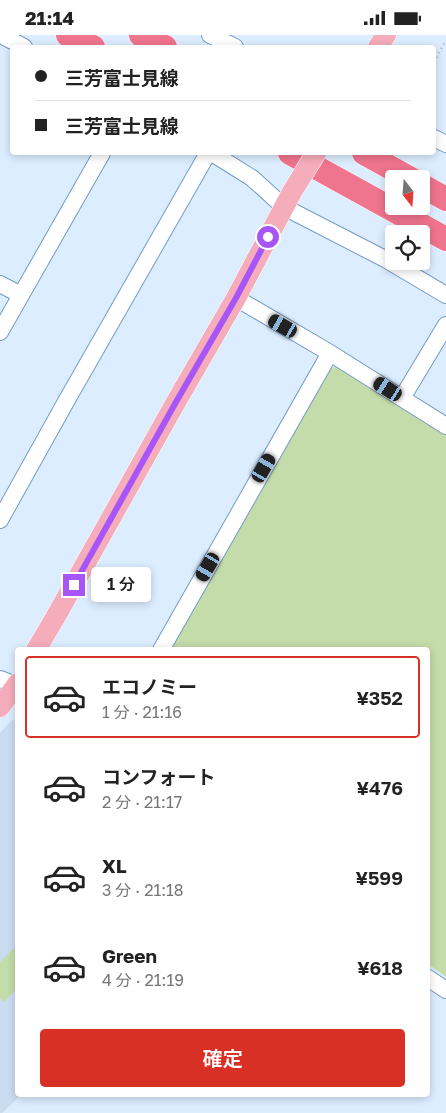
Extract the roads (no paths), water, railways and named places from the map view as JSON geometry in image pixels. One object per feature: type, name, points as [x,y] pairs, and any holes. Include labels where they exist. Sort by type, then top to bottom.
[{"type":"highway","points":[[68,35],[89,45]]},
{"type":"highway","points":[[141,35],[161,45]]},
{"type":"highway","points":[[294,155],[446,239]]},
{"type":"highway","points":[[368,155],[395,170]]},
{"type":"highway","points":[[430,190],[446,199]]},
{"type":"main road","points":[[38,647],[315,155]]},
{"type":"main road","points":[[0,707],[13,683]]},
{"type":"street","points":[[1,35],[20,45]]},
{"type":"street","points":[[210,35],[232,45]]},
{"type":"street","points":[[0,331],[101,155]]},
{"type":"street","points":[[0,520],[207,155]]},
{"type":"street","points":[[215,155],[446,295]]},
{"type":"street","points":[[0,283],[21,295]]},
{"type":"street","points":[[236,298],[330,353],[446,426]]},
{"type":"street","points":[[402,398],[446,325]]},
{"type":"street","points":[[163,647],[330,353]]},
{"type":"street","points":[[430,979],[446,990]]}]
